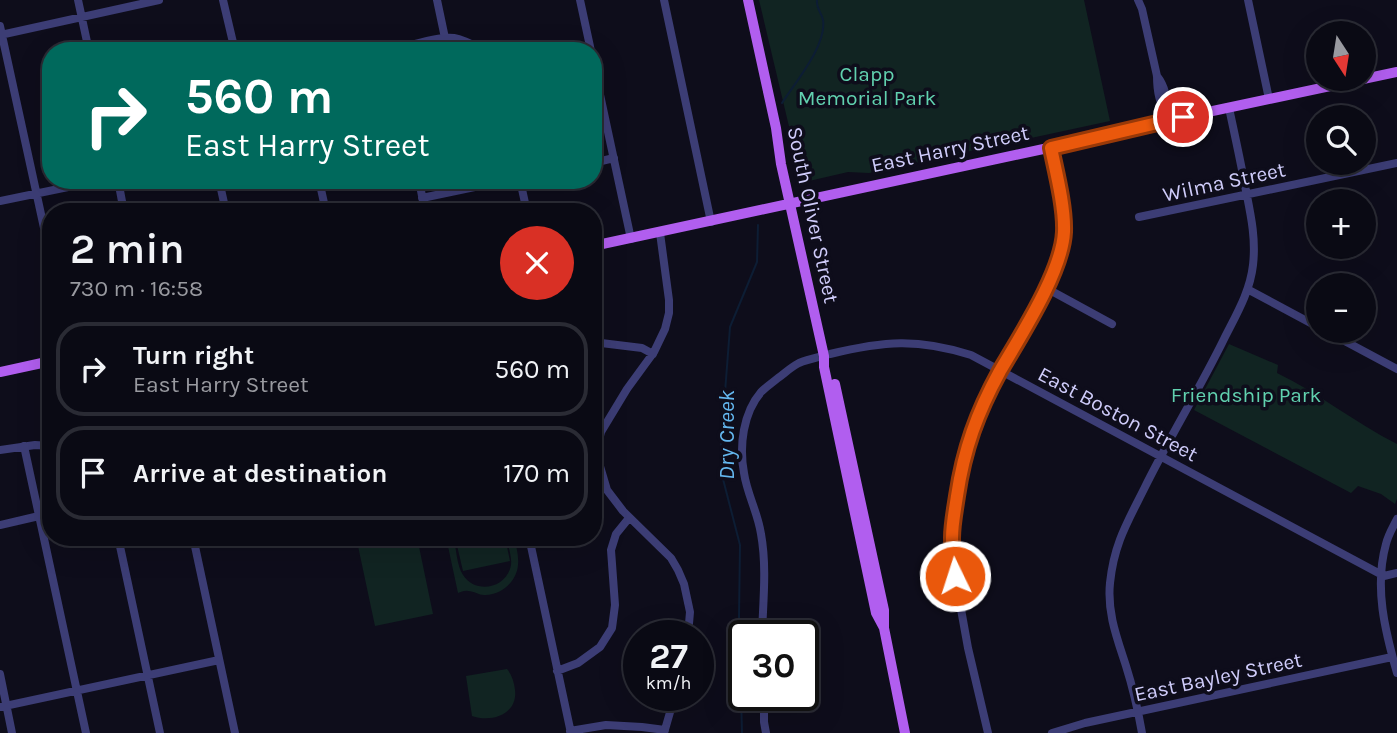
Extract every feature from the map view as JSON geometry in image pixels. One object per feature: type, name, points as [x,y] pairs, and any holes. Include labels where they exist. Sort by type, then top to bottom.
[{"type":"main road","name":"South Oliver Street","points":[[748,0],[776,128],[781,164],[824,356],[831,366],[884,610],[884,628],[905,733]]},
{"type":"main road","name":"East Harry Street","points":[[602,244],[1051,148],[1167,116],[1229,108],[1397,72]]},
{"type":"main road","points":[[0,372],[42,363]]},
{"type":"street","points":[[78,0],[87,42]]},
{"type":"street","points":[[42,220],[1,32],[155,0]]},
{"type":"street","points":[[223,0],[233,42]]},
{"type":"street","points":[[437,0],[445,38]]},
{"type":"street","points":[[580,0],[589,42]]},
{"type":"street","points":[[664,0],[711,222]]},
{"type":"street","points":[[1138,0],[1157,76],[1163,83],[1167,116]]},
{"type":"street","points":[[1248,0],[1269,99]]},
{"type":"street","points":[[428,42],[445,38],[467,42]]},
{"type":"street","points":[[602,103],[631,239]]},
{"type":"street","points":[[1143,733],[1110,610],[1114,555],[1125,524],[1206,376],[1249,290],[1255,240],[1229,108]]},
{"type":"street","points":[[988,733],[967,643],[955,576],[952,537],[961,469],[972,430],[1058,262],[1064,232],[1051,148]]},
{"type":"street","points":[[602,161],[614,158]]},
{"type":"street","name":"Wilma Street","points":[[1139,217],[1397,163]]},
{"type":"street","points":[[0,201],[60,189]]},
{"type":"street","points":[[420,189],[423,203]]},
{"type":"street","points":[[422,198],[465,189]]},
{"type":"street","points":[[602,424],[653,354],[665,330],[669,300],[660,233]]},
{"type":"street","points":[[1046,288],[1112,324]]},
{"type":"street","points":[[1249,290],[1306,321]]},
{"type":"street","points":[[602,343],[642,348],[653,354]]},
{"type":"street","name":"East Boston Street","points":[[762,620],[761,531],[747,487],[742,456],[744,433],[751,409],[766,387],[790,368],[824,356],[881,343],[947,347],[971,355],[1380,573]]},
{"type":"street","points":[[1348,343],[1397,369]]},
{"type":"street","points":[[24,446],[42,530]]},
{"type":"street","points":[[0,450],[42,446]]},
{"type":"street","points":[[602,474],[607,491],[629,518],[671,558],[684,584],[691,612],[690,620]]},
{"type":"street","points":[[0,524],[39,516]]},
{"type":"street","points":[[557,671],[579,663],[600,647],[612,628],[615,605],[611,550],[615,534],[629,518]]},
{"type":"street","points":[[1397,519],[1386,542],[1380,573],[1380,601],[1397,673]]},
{"type":"street","points":[[46,546],[86,733]]},
{"type":"street","points":[[120,546],[160,733]]},
{"type":"street","points":[[195,546],[235,733]]},
{"type":"street","points":[[531,546],[571,732],[606,724],[665,732],[671,711]]},
{"type":"street","points":[[1380,573],[1384,576],[1397,573]]},
{"type":"street","name":"East Bayley Street","points":[[1052,733],[1085,723],[1392,657]]},
{"type":"street","points":[[3,706],[219,660]]},
{"type":"street","points":[[0,674],[3,706],[12,733]]},
{"type":"street","points":[[765,711],[766,733]]},
{"type":"green space","name":"Clapp Memorial Park","points":[[759,0],[1084,0],[1110,121],[869,173],[848,172],[809,181],[801,177]]},
{"type":"green space","name":"Friendship Park","points":[[1229,344],[1278,365],[1277,373],[1397,444],[1395,504],[1381,494],[1358,486],[1351,493],[1194,410]]},
{"type":"green space","points":[[358,546],[419,546],[433,614],[375,626]]},
{"type":"green space","points":[[448,546],[455,546],[463,575],[475,585],[483,587],[497,584],[504,579],[511,565],[508,546],[516,546],[517,571],[507,586],[490,595],[466,591],[458,593]]},
{"type":"green space","points":[[457,546],[507,546],[510,561],[463,571]]},
{"type":"green space","points":[[507,669],[515,687],[515,698],[508,711],[488,718],[472,716],[466,676]]},
{"type":"waterway","name":"Dry Creek","points":[[782,103],[809,63],[820,41],[823,20],[817,0]]},
{"type":"waterway","name":"Dry Creek","points":[[742,733],[740,545],[723,479],[721,445],[730,327],[757,262],[758,225]]},
{"type":"route","points":[[955,576],[952,537],[955,507],[961,469],[972,430],[988,394],[1058,262],[1064,232],[1051,148],[1183,117]]}]
